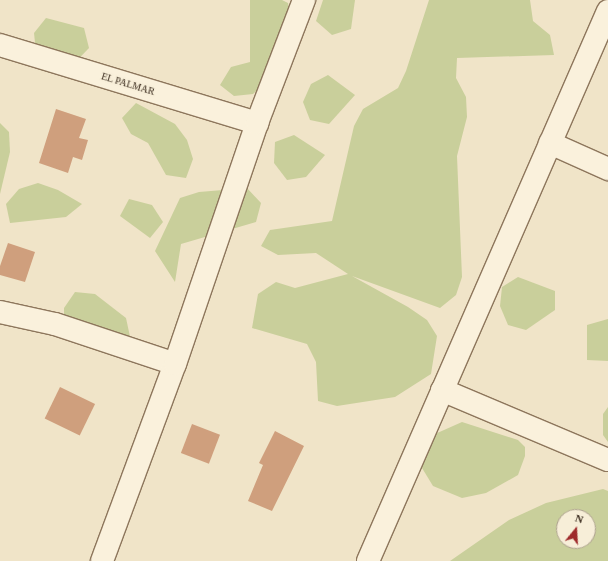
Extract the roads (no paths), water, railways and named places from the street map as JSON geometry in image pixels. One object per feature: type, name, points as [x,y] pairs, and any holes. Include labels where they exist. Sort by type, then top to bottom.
[{"type":"street","points":[[102,561],[176,364],[257,123],[304,0]]},
{"type":"street","points":[[368,561],[608,11]]},
{"type":"street","name":"EL PALMAR","points":[[0,45],[257,123]]},
{"type":"street","points":[[550,143],[608,169]]},
{"type":"street","points":[[0,312],[55,324],[176,364]]},
{"type":"street","points":[[442,390],[608,460]]}]
